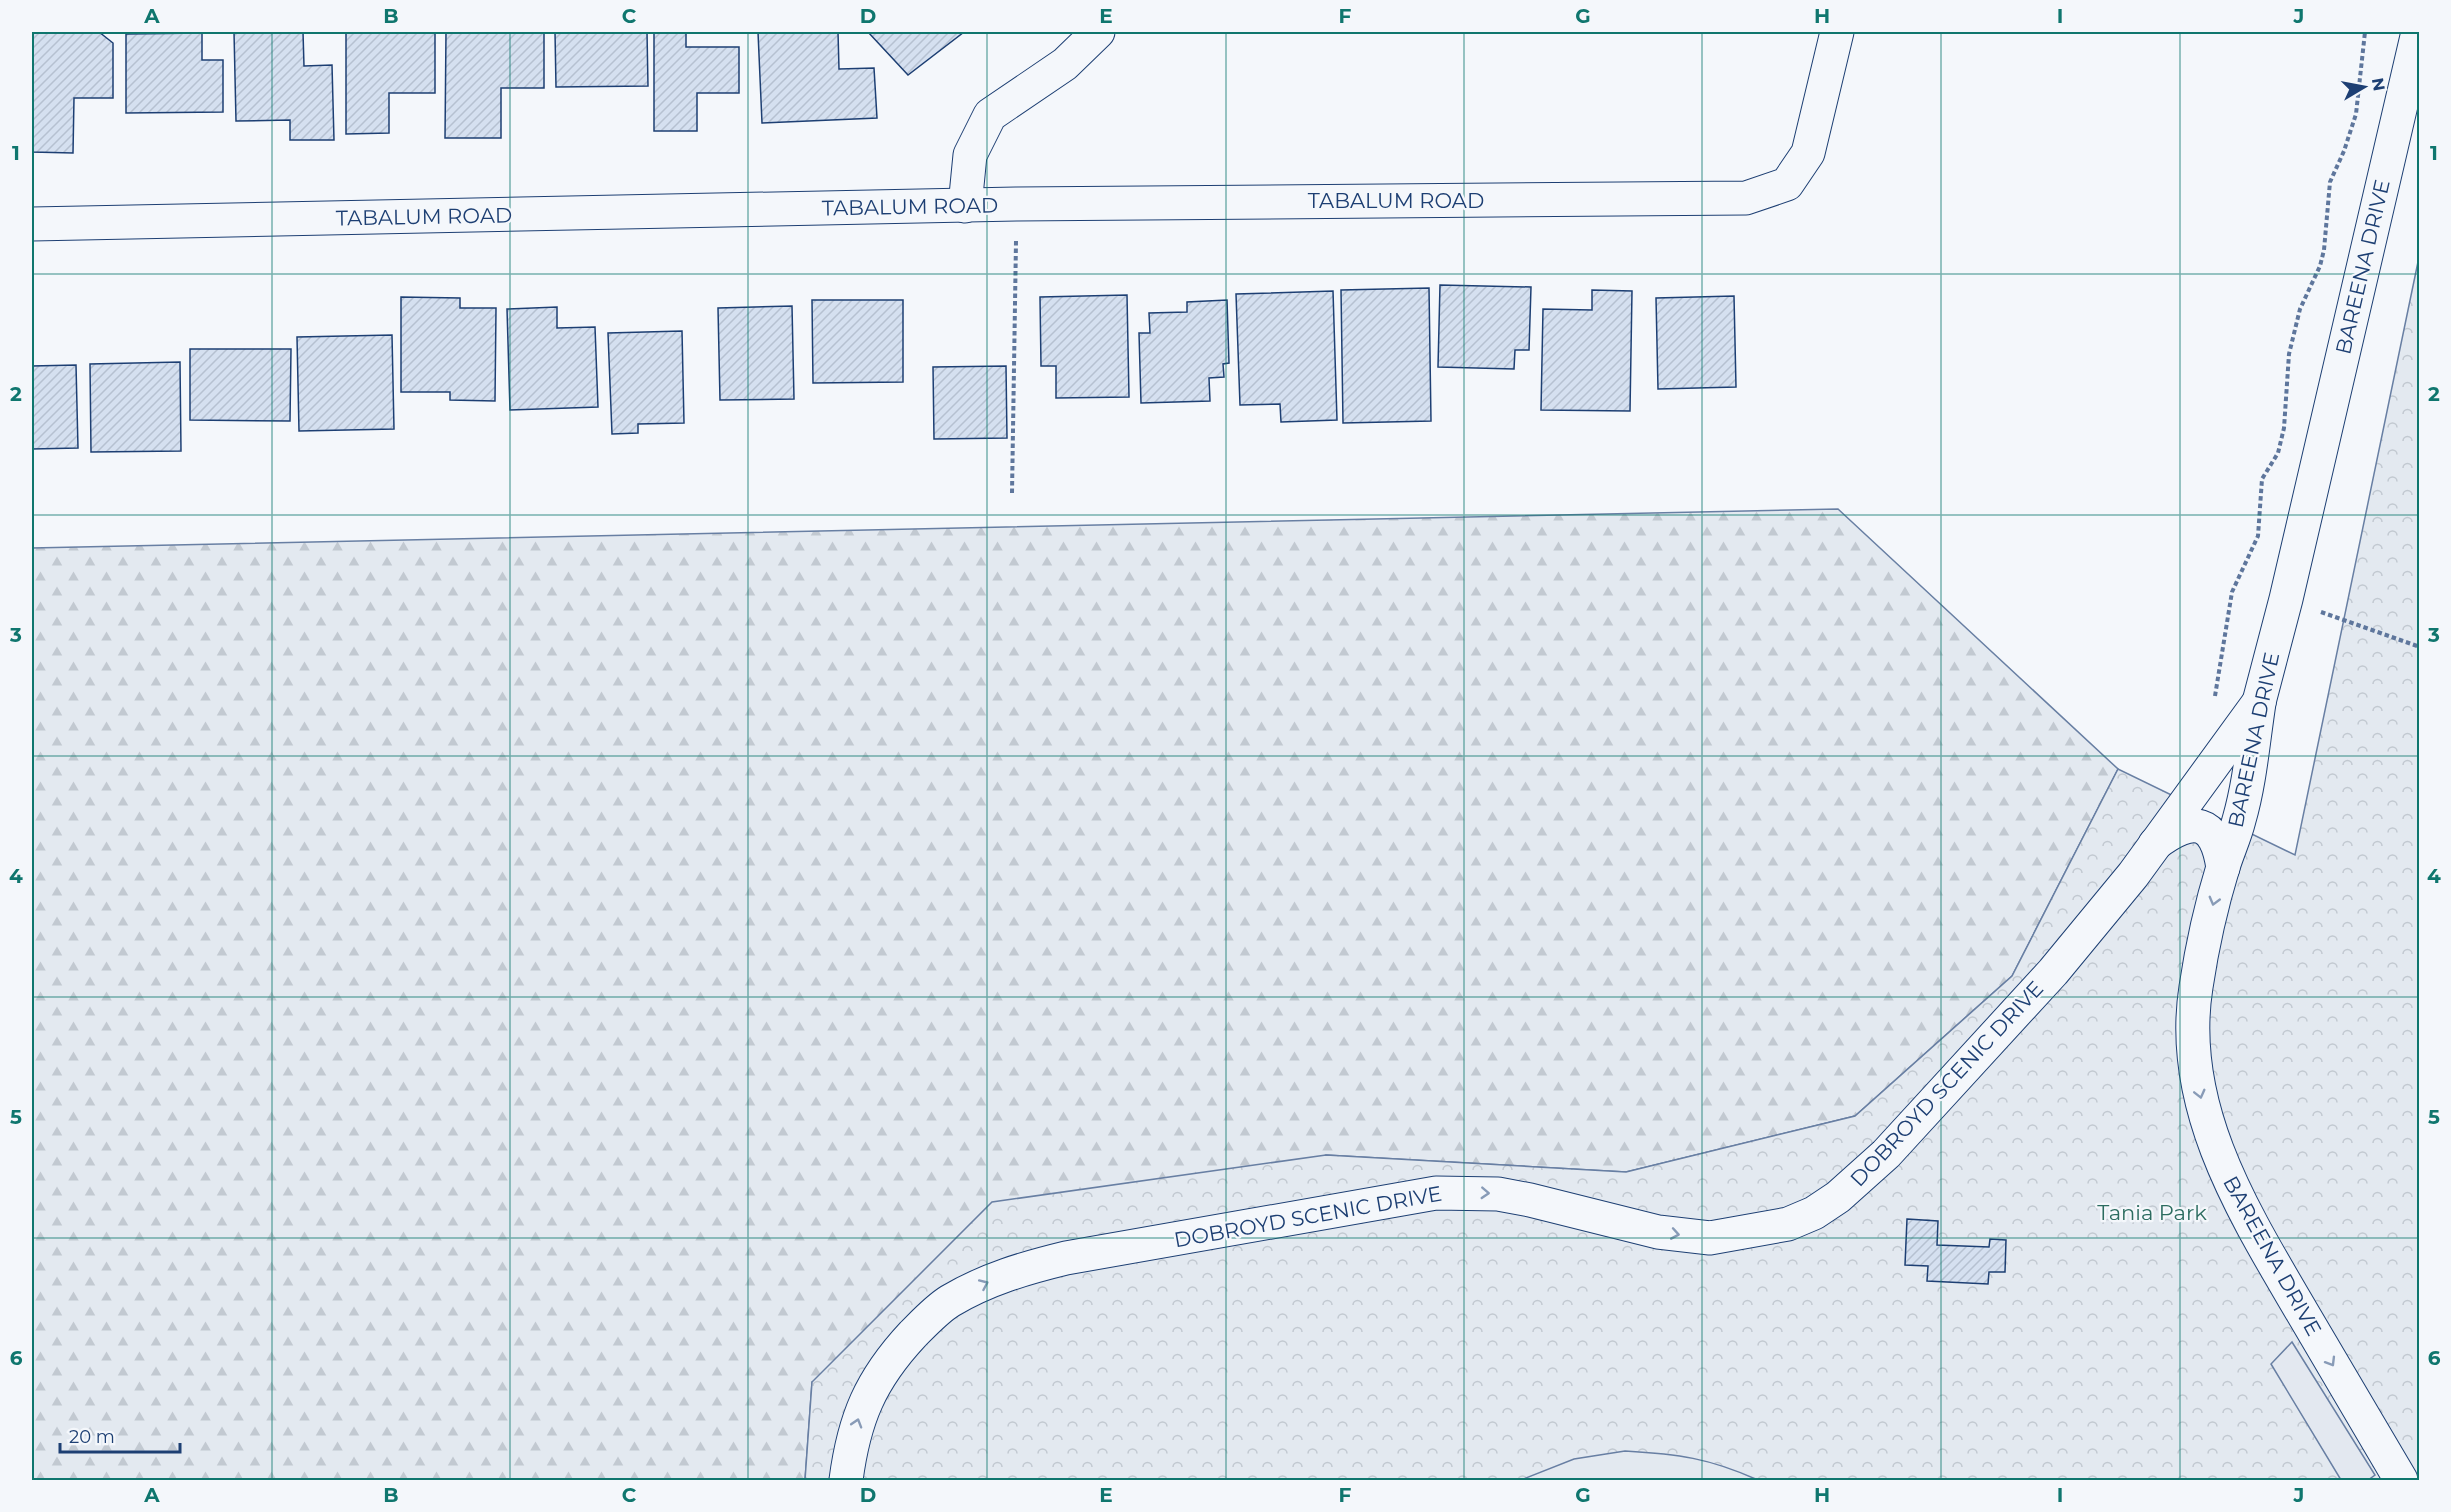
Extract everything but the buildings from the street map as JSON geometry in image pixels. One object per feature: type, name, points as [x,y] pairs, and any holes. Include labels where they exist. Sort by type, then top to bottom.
[{"type":"street","points":[[965,206],[970,155],[990,115],[1065,64],[1098,32]]},
{"type":"street","name":"TABALUM ROAD","points":[[32,224],[1016,204],[1746,198],[1787,184],[1808,153],[1837,32]]},
{"type":"street","name":"BAREENA DRIVE","points":[[2401,1480],[2254,1230],[2230,1183],[2209,1132],[2197,1083],[2193,1023],[2195,988],[2212,908],[2239,821],[2247,786],[2259,702],[2286,599],[2418,32]]},
{"type":"street","name":"DOBROYD SCENIC DRIVE","points":[[846,1480],[850,1448],[862,1408],[880,1372],[899,1349],[948,1302],[983,1284],[1024,1268],[1077,1256],[1436,1193],[1498,1194],[1658,1232],[1710,1238],[1759,1231],[1788,1224],[1814,1213],[1863,1176],[1904,1136],[2053,972],[2133,875],[2259,702]]},
{"type":"street","points":[[2154,845],[2178,829],[2199,827],[2216,837],[2223,868]]},
{"type":"path","points":[[2211,706],[2222,664],[2232,592],[2258,536],[2262,479],[2278,453],[2284,428],[2289,354],[2300,309],[2320,266],[2324,250],[2330,182],[2344,151],[2356,114],[2366,32]]},
{"type":"path","points":[[1012,493],[1016,204]]},
{"type":"path","points":[[2286,599],[2420,647]]},
{"type":"green space","name":"Tania Park","points":[[2419,257],[2419,1480],[805,1480],[812,1382],[992,1202],[1326,1155],[1626,1172],[1855,1116],[2012,976],[2118,769],[2295,855]]},
{"type":"green space","points":[[1838,509],[2118,769],[2012,976],[1855,1116],[1626,1172],[1326,1155],[812,1382],[805,1480],[32,1480],[32,548]]},
{"type":"green space","points":[[1625,1451],[1693,1458],[1758,1480],[1521,1480],[1574,1459]]},
{"type":"shaded area","points":[[2292,1342],[2375,1475],[2368,1480],[2341,1480],[2271,1364]]}]
